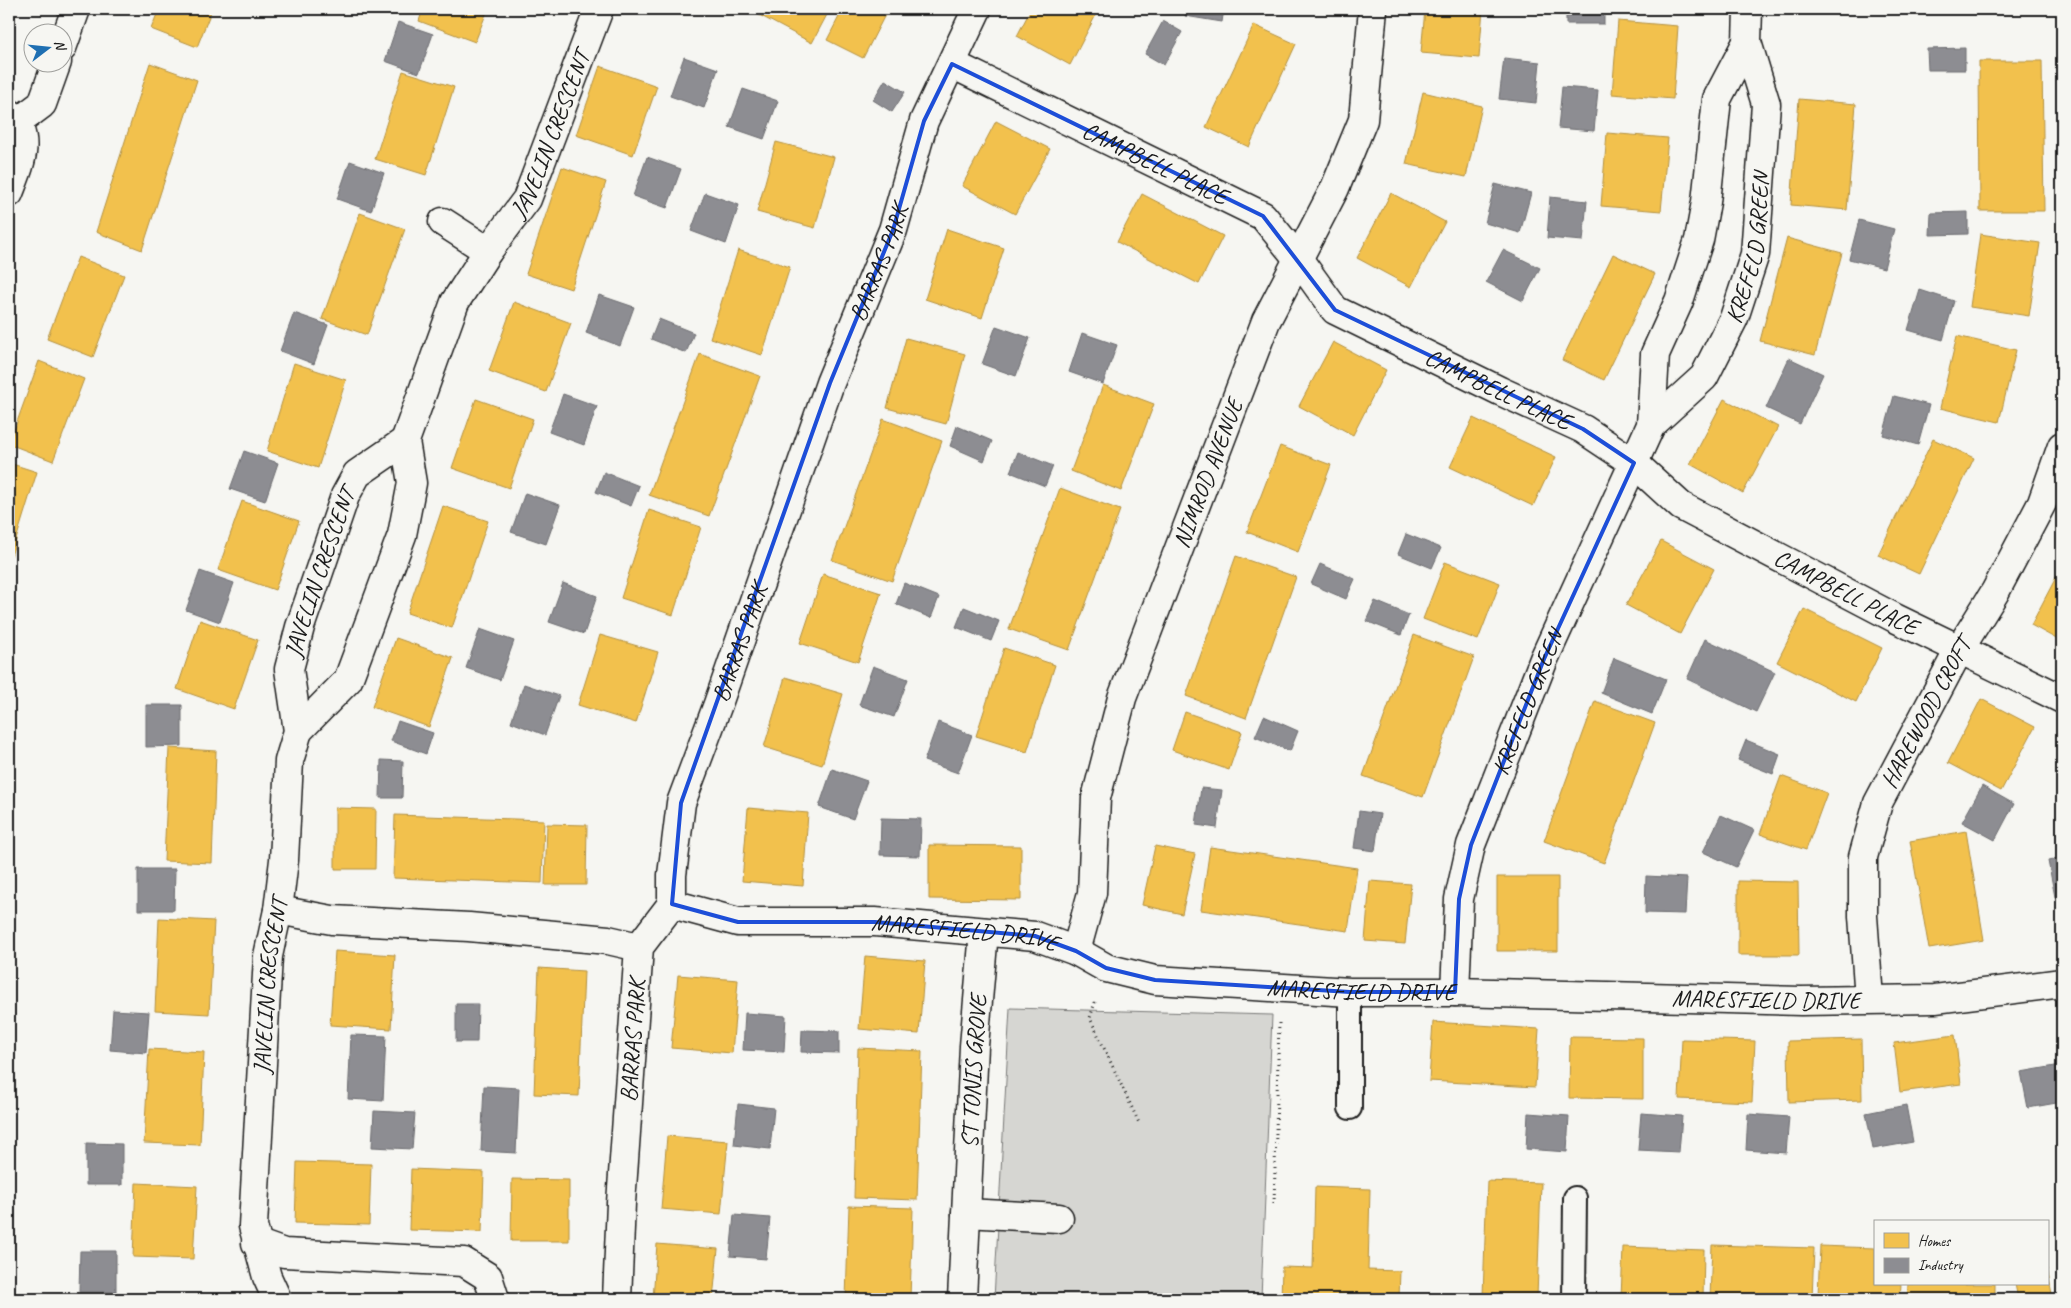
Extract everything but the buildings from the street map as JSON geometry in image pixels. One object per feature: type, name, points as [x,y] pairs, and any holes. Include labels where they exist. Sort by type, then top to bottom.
[{"type":"street","points":[[71,22],[76,9]]},
{"type":"street","name":"JAVELIN CRESCENT","points":[[298,732],[348,680],[402,535],[412,483],[405,441],[455,302],[488,251],[527,198],[599,9]]},
{"type":"street","name":"BARRAS PARK","points":[[616,1299],[639,948],[672,904],[672,875],[682,803],[830,383],[893,230],[924,121],[977,9]]},
{"type":"street","name":"NIMROD AVENUE","points":[[1076,950],[1092,893],[1096,798],[1122,698],[1266,321],[1335,188],[1363,120],[1373,9]]},
{"type":"street","name":"KREFELD GREEN","points":[[1651,425],[1704,377],[1734,318],[1755,254],[1766,104],[1747,42],[1748,9]]},
{"type":"street","name":"KREFELD GREEN","points":[[1455,992],[1459,899],[1471,845],[1544,660],[1651,425],[1655,354],[1679,301],[1699,240],[1706,202],[1717,99],[1747,42]]},
{"type":"street","name":"CAMPBELL PLACE","points":[[952,64],[1263,216],[1299,260],[1335,310],[1500,391],[1583,429],[1634,463],[1682,506],[1960,650],[2062,699]]},
{"type":"street","points":[[9,192],[22,158],[22,138],[13,118],[42,104],[53,72]]},
{"type":"street","points":[[443,222],[488,251]]},
{"type":"street","name":"JAVELIN CRESCENT","points":[[277,1299],[266,1277],[253,1226],[268,956],[278,910],[284,860],[290,761],[298,732],[289,669],[300,627],[345,496],[357,474],[405,441]]},
{"type":"street","name":"HAREWOOD CROFT","points":[[1869,999],[1863,916],[1863,857],[1878,803],[2042,503],[2062,446]]},
{"type":"street","name":"MARESFIELD DRIVE","points":[[672,904],[738,922],[875,922],[1035,936],[1076,950],[1106,968],[1155,980],[1350,992],[1455,992],[1801,1001],[1935,999],[2062,983]]},
{"type":"street","points":[[278,910],[332,920],[479,928],[608,940],[639,948]]},
{"type":"street","name":"ST TONIS GROVE","points":[[962,1299],[974,1046],[984,932]]},
{"type":"street","points":[[966,1213],[1058,1218]]},
{"type":"street","points":[[256,1243],[284,1253],[464,1262],[488,1277],[495,1299]]},
{"type":"lane","points":[[1350,992],[1350,1108]]},
{"type":"lane","points":[[1574,1299],[1575,1198]]},
{"type":"path","points":[[1106,968],[1090,1018],[1140,1125]]},
{"type":"path","points":[[1274,1204],[1276,1057],[1280,988]]},
{"type":"highlighted area","points":[[952,64],[1263,216],[1335,310],[1583,429],[1634,463],[1544,659],[1471,845],[1459,899],[1455,992],[1350,992],[1155,980],[1106,968],[1076,951],[1035,936],[875,922],[738,922],[672,904],[681,803],[830,383],[893,230],[924,121]]},
{"type":"shaded area","points":[[1010,1008],[1272,1015],[1261,1299],[994,1299]]}]
